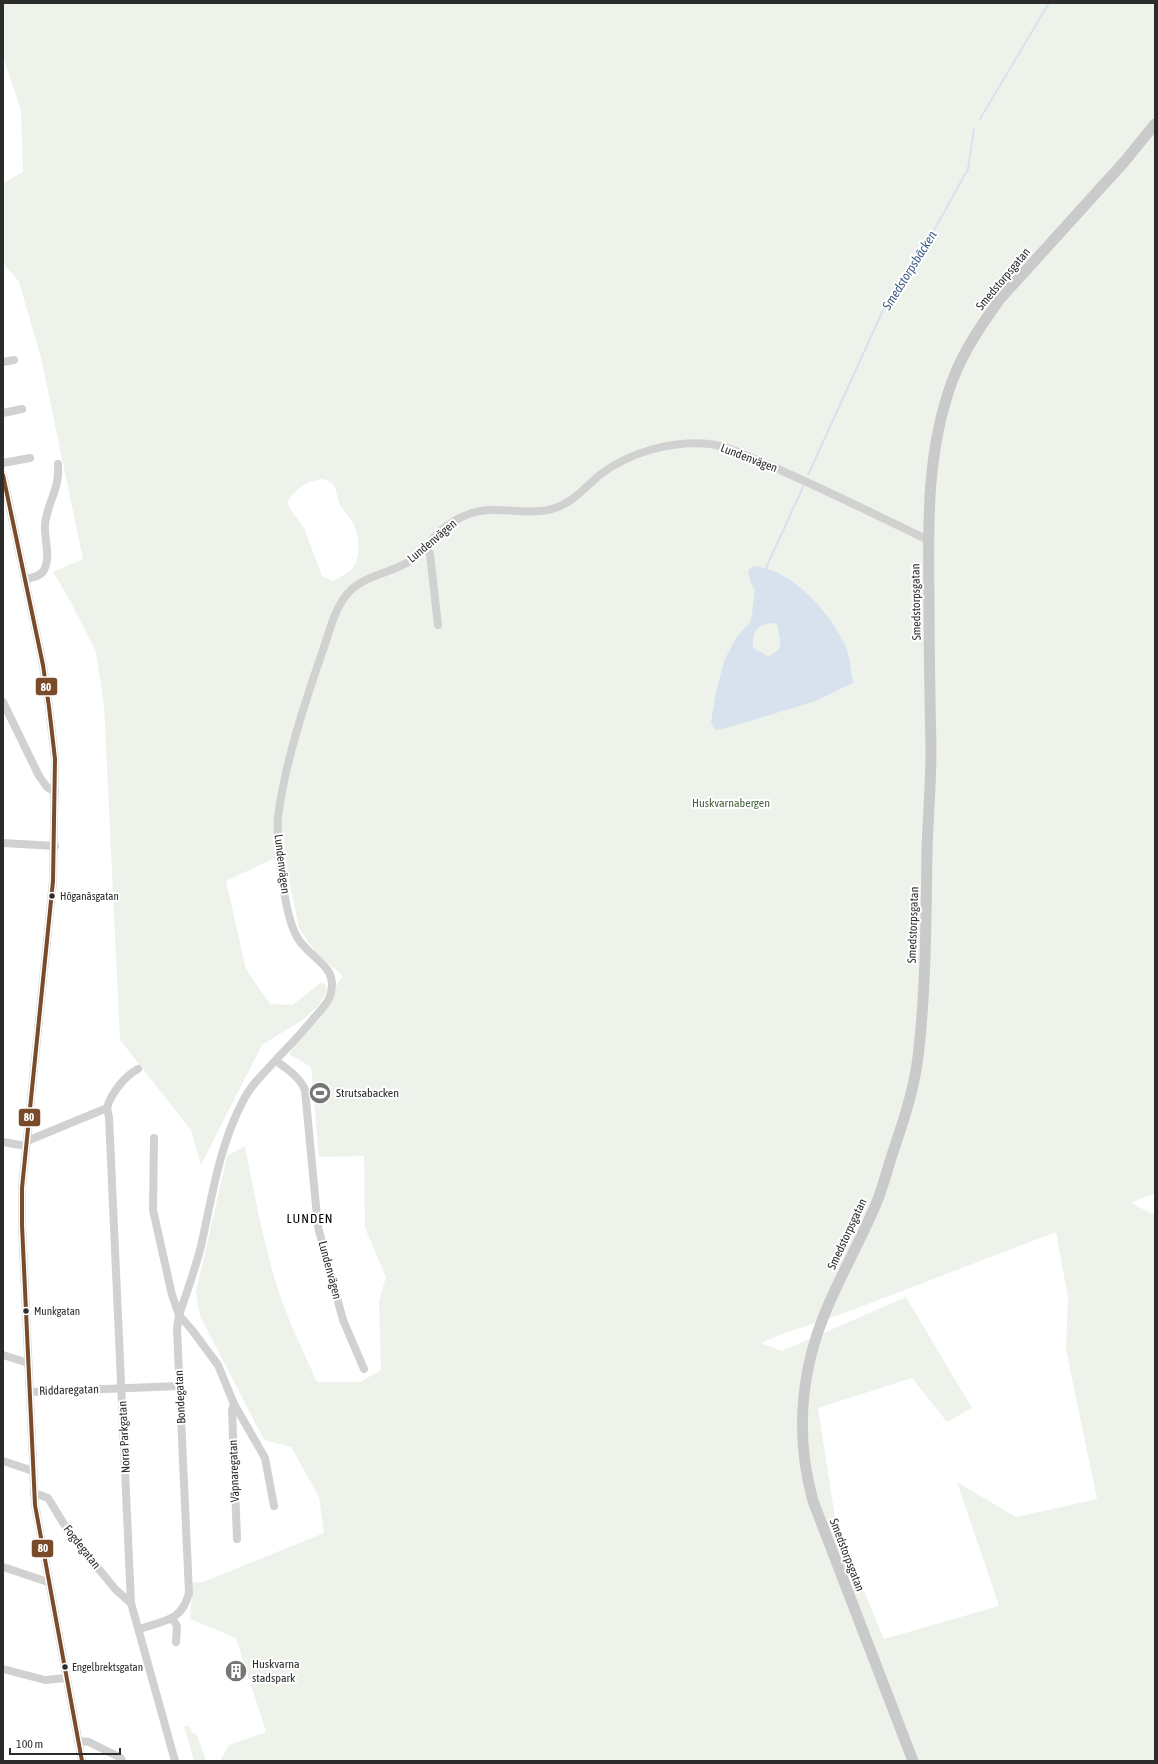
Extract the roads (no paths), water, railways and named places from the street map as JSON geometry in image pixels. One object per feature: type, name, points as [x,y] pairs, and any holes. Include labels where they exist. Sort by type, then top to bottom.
[{"type":"street","name":"Smedstorpsgatan","points":[[913,1761],[813,1501],[804,1460],[802,1412],[806,1376],[823,1319],[878,1199],[915,1083],[920,1046],[926,943],[928,816],[931,776],[928,540],[929,494],[941,421],[954,376],[983,323],[1000,299],[1125,161],[1155,124]]},
{"type":"street","points":[[3,362],[14,360]]},
{"type":"street","points":[[3,413],[22,409]]},
{"type":"street","name":"Lundenvägen","points":[[179,1315],[200,1251],[220,1159],[243,1100],[253,1084],[326,1004],[332,984],[331,975],[326,967],[307,951],[292,927],[277,842],[279,811],[300,719],[332,623],[342,600],[350,590],[363,580],[406,563],[426,547],[447,526],[470,513],[489,510],[533,512],[556,508],[572,500],[602,474],[629,457],[661,448],[693,444],[710,444],[729,448],[806,482],[928,540]]},
{"type":"street","points":[[3,463],[30,458]]},
{"type":"street","points":[[25,579],[39,575],[43,572],[46,565],[46,516],[58,484],[58,464]]},
{"type":"street","points":[[3,475],[43,665],[50,706],[55,759],[55,846],[51,910],[26,1143],[22,1188],[22,1225],[34,1493],[48,1582],[82,1761]]},
{"type":"street","points":[[426,547],[430,554],[438,625]]},
{"type":"street","points":[[3,702],[39,776],[47,787],[55,792]]},
{"type":"street","points":[[3,843],[55,846]]},
{"type":"street","name":"Lundenvägen","points":[[276,1060],[295,1076],[306,1090],[318,1227],[343,1320],[364,1369]]},
{"type":"street","points":[[3,1142],[26,1143],[107,1108],[110,1098],[131,1073],[138,1069]]},
{"type":"street","name":"Norra Parkgatan","points":[[107,1108],[109,1117],[132,1603],[176,1761]]},
{"type":"street","name":"Bondegatan","points":[[139,1629],[172,1618],[181,1612],[189,1593],[179,1386],[177,1328],[179,1315],[172,1295],[153,1210],[154,1138]]},
{"type":"street","name":"Väpnaregatan","points":[[179,1315],[218,1365],[234,1404],[265,1458],[274,1506]]},
{"type":"street","points":[[3,1355],[28,1363]]},
{"type":"street","name":"Riddaregatan","points":[[30,1392],[179,1386]]},
{"type":"street","name":"Väpnaregatan","points":[[234,1404],[232,1410],[237,1539]]},
{"type":"street","points":[[3,1461],[33,1471]]},
{"type":"street","name":"Fogdegatan","points":[[34,1493],[48,1498],[70,1534],[116,1590],[132,1603]]},
{"type":"street","points":[[3,1566],[48,1582]]},
{"type":"street","points":[[172,1618],[177,1626],[176,1642]]},
{"type":"street","points":[[3,1669],[45,1680],[66,1678]]},
{"type":"street","points":[[78,1741],[89,1742],[121,1758],[122,1761]]},
{"type":"waterway","name":"Smedstorpsbäcken","points":[[980,119],[1049,3]]},
{"type":"waterway","name":"Smedstorpsbäcken","points":[[808,475],[889,297],[914,266],[968,169],[974,129]]},
{"type":"waterway","name":"Smedstorpsbäcken","points":[[766,568],[803,487]]},
{"type":"place","name":"Höganäsgatan","points":[[52,896]]},
{"type":"place","name":"Strutsabacken","points":[[320,1093]]},
{"type":"place","name":"Munkgatan","points":[[26,1311]]},
{"type":"place","name":"Engelbrektsgatan","points":[[65,1667]]},
{"type":"place","name":"Huskvarna stadspark","points":[[236,1671]]},
{"type":"district","name":"LUNDEN","points":[[310,1218]]},
{"type":"park label","name":"Huskvarnabergen","points":[[731,803]]}]
